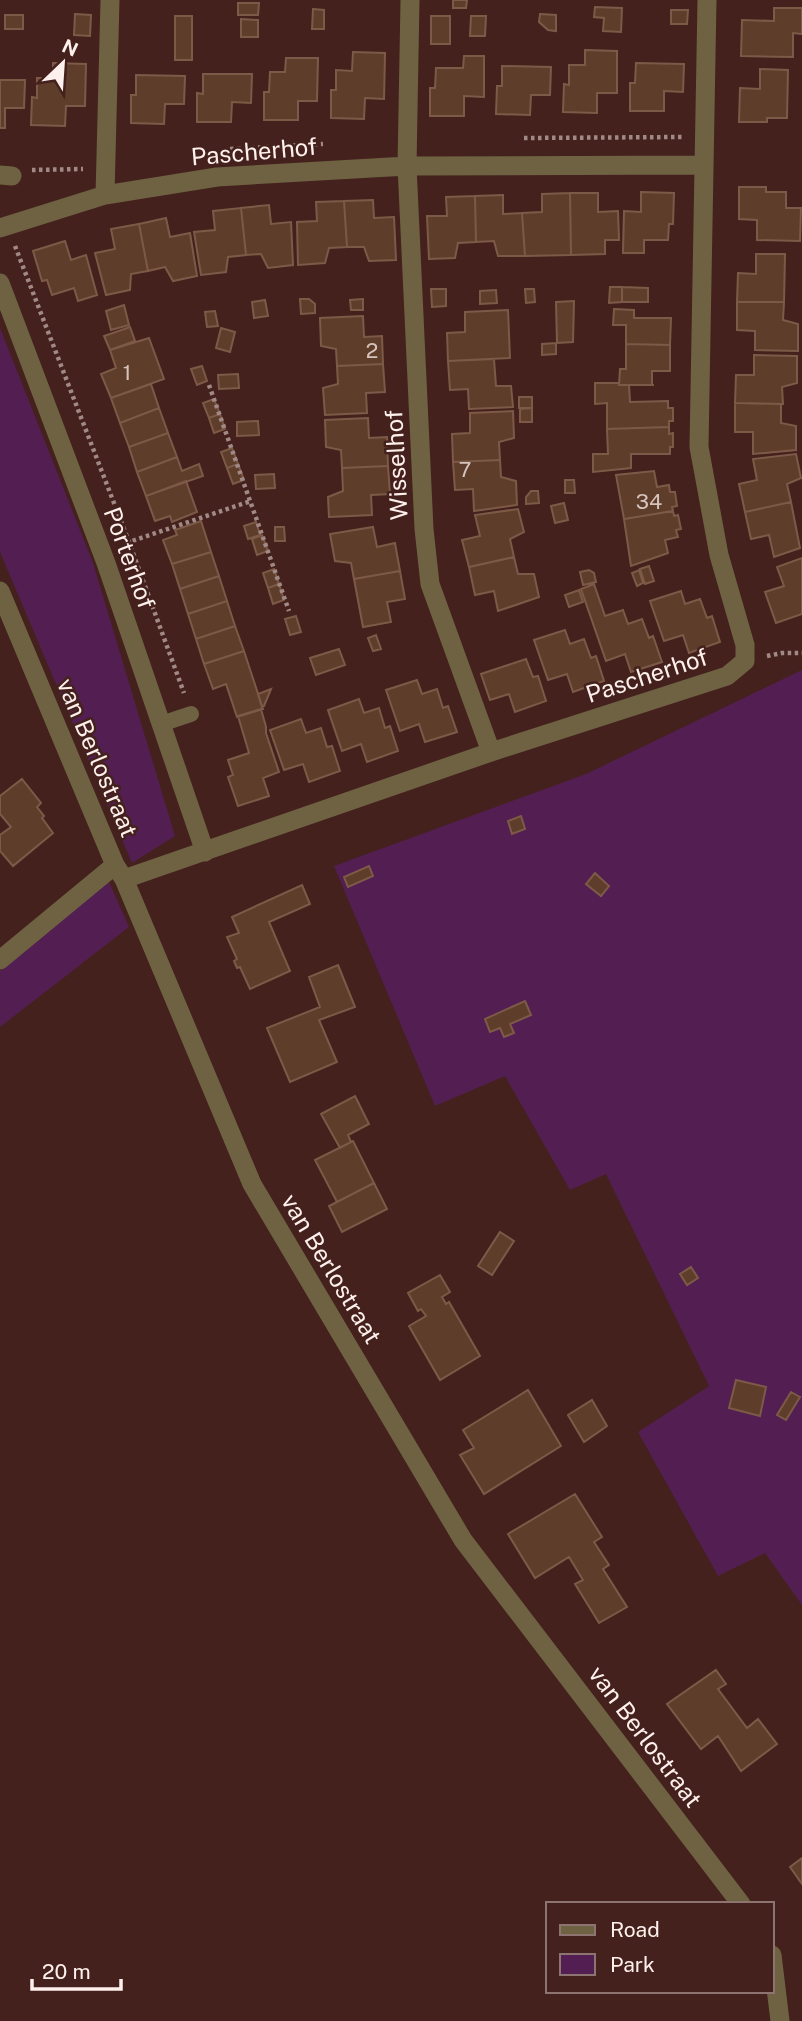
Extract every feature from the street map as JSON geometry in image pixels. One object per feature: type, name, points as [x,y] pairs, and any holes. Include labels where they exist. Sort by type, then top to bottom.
[{"type":"street","points":[[105,195],[110,0]]},
{"type":"street","points":[[407,166],[410,0]]},
{"type":"street","name":"Pascherhof","points":[[120,872],[205,852],[491,752],[727,676],[745,661],[745,645],[719,555],[699,447],[707,0]]},
{"type":"street","name":"Pascherhof","points":[[4,227],[105,195],[217,177],[407,166],[704,165]]},
{"type":"street","name":"Wisselhof","points":[[407,166],[424,529],[430,584],[491,752]]},
{"type":"street","name":"Porterhof","points":[[0,283],[102,552],[205,852]]},
{"type":"street","name":"van Berlostraat","points":[[0,591],[8,632],[120,872],[252,1184],[456,1528],[739,1902]]},
{"type":"street","points":[[0,960],[120,872]]},
{"type":"street","points":[[774,1972],[780,2021]]},
{"type":"lane","points":[[161,724],[191,714]]},
{"type":"path","name":"Porterhof","points":[[4,227],[129,542],[191,714]]},
{"type":"path","points":[[209,385],[289,611]]},
{"type":"path","points":[[102,552],[251,501]]},
{"type":"path","points":[[745,661],[782,653],[802,653]]},
{"type":"green space","points":[[0,328],[93,563],[175,836],[132,863],[0,552]]},
{"type":"green space","points":[[802,670],[802,1605],[765,1553],[718,1576],[638,1432],[709,1386],[606,1174],[570,1190],[505,1076],[435,1106],[334,866],[586,774]]},
{"type":"green space","points":[[109,882],[129,927],[0,1027],[0,971]]},
{"type":"building","points":[[453,0],[467,0],[466,8],[453,8]]},
{"type":"building","points":[[238,3],[259,3],[258,15],[238,15]]},
{"type":"building","points":[[595,7],[622,8],[621,32],[603,31],[604,18],[594,17]]},
{"type":"building","points":[[774,8],[802,8],[802,34],[793,33],[793,57],[741,56],[742,20],[774,21]]},
{"type":"building","points":[[313,9],[324,10],[324,29],[312,29]]},
{"type":"building","points":[[671,10],[688,10],[687,24],[671,24]]},
{"type":"building","points":[[75,14],[91,15],[90,36],[74,35]]},
{"type":"building","points":[[540,14],[556,15],[556,31],[548,30],[539,22]]},
{"type":"building","points":[[5,15],[23,15],[23,29],[5,29]]},
{"type":"building","points":[[175,16],[192,16],[192,60],[175,60]]},
{"type":"building","points":[[431,16],[450,16],[450,44],[431,44]]},
{"type":"building","points":[[471,16],[486,16],[485,36],[470,36]]},
{"type":"building","points":[[241,19],[258,20],[258,37],[241,37]]},
{"type":"building","points":[[585,50],[617,51],[617,93],[597,93],[597,113],[563,112],[564,84],[569,85],[569,65],[585,65]]},
{"type":"building","points":[[353,52],[385,53],[384,99],[365,98],[364,119],[331,118],[331,90],[336,90],[336,70],[352,71]]},
{"type":"building","points":[[464,56],[484,56],[484,97],[464,96],[464,116],[430,116],[430,88],[435,88],[436,68],[463,68]]},
{"type":"building","points":[[286,58],[318,58],[317,101],[298,101],[298,120],[264,120],[264,92],[269,92],[270,72],[285,72]]},
{"type":"building","points":[[53,63],[86,64],[85,106],[66,106],[65,126],[31,125],[32,97],[37,98],[37,78],[53,78]]},
{"type":"building","points":[[636,63],[684,64],[683,92],[664,91],[664,111],[630,111],[630,83],[635,83]]},
{"type":"building","points":[[502,66],[551,67],[550,95],[531,95],[530,115],[496,114],[497,86],[502,86]]},
{"type":"building","points":[[760,69],[788,70],[787,118],[767,118],[767,122],[739,122],[740,88],[760,89]]},
{"type":"building","points":[[203,74],[252,74],[251,103],[232,102],[231,122],[197,122],[197,93],[203,94]]},
{"type":"building","points":[[136,75],[185,76],[184,104],[165,104],[164,124],[131,123],[131,95],[136,95]]},
{"type":"building","points":[[0,80],[25,80],[24,108],[5,108],[5,128],[0,128]]},
{"type":"building","points":[[739,187],[766,187],[766,192],[786,192],[786,208],[801,208],[800,241],[757,240],[757,220],[739,219]]},
{"type":"building","points":[[641,192],[674,193],[673,224],[669,224],[668,240],[644,240],[644,253],[623,253],[624,211],[641,212]]},
{"type":"building","points":[[570,193],[598,193],[598,212],[618,211],[619,240],[605,240],[605,254],[571,255]]},
{"type":"building","points":[[570,193],[571,255],[525,256],[522,213],[542,212],[542,194]]},
{"type":"building","points":[[503,195],[503,214],[522,213],[525,256],[498,256],[494,241],[476,242],[475,196]]},
{"type":"building","points":[[475,196],[476,242],[458,243],[455,258],[429,259],[427,216],[447,216],[446,197]]},
{"type":"building","points":[[373,200],[374,218],[394,217],[396,260],[369,261],[364,247],[347,247],[344,201]]},
{"type":"building","points":[[344,201],[347,247],[329,248],[325,263],[298,265],[297,222],[317,221],[316,202]]},
{"type":"building","points":[[269,205],[271,224],[291,222],[293,265],[268,268],[261,254],[246,255],[241,208]]},
{"type":"building","points":[[241,208],[246,255],[228,257],[226,272],[201,275],[194,232],[215,230],[213,211]]},
{"type":"building","points":[[166,218],[170,237],[190,233],[197,276],[173,281],[165,267],[148,271],[139,224]]},
{"type":"building","points":[[139,224],[148,271],[131,274],[130,290],[106,295],[95,253],[115,249],[111,229]]},
{"type":"building","points":[[65,241],[71,260],[86,255],[97,295],[78,301],[74,288],[52,295],[47,280],[42,281],[33,251]]},
{"type":"building","points":[[756,254],[785,254],[784,302],[737,302],[738,273],[756,274]]},
{"type":"building","points":[[610,287],[622,287],[622,302],[609,303]]},
{"type":"building","points":[[622,287],[648,288],[648,302],[622,302]]},
{"type":"building","points":[[431,289],[446,289],[446,306],[432,307]]},
{"type":"building","points":[[525,289],[534,289],[535,302],[526,303]]},
{"type":"building","points":[[496,290],[497,303],[480,304],[480,291]]},
{"type":"building","points":[[300,299],[309,299],[315,304],[315,313],[301,314]]},
{"type":"building","points":[[363,299],[363,310],[351,310],[350,300]]},
{"type":"building","points":[[265,300],[268,316],[254,318],[252,302]]},
{"type":"building","points":[[574,301],[573,342],[557,343],[556,302]]},
{"type":"building","points":[[737,302],[784,302],[783,320],[798,324],[798,351],[755,350],[755,331],[737,330]]},
{"type":"building","points":[[124,305],[129,325],[111,330],[106,311]]},
{"type":"building","points":[[614,309],[634,310],[634,318],[671,318],[670,345],[626,344],[626,325],[613,325]]},
{"type":"building","points":[[508,310],[510,358],[448,361],[447,333],[465,332],[465,312]]},
{"type":"building","points":[[215,311],[218,326],[207,327],[205,312]]},
{"type":"building","points":[[363,316],[364,337],[382,336],[383,364],[337,366],[336,349],[321,346],[320,318]]},
{"type":"building","points":[[130,327],[135,341],[110,350],[104,336]]},
{"type":"building","points":[[221,328],[235,332],[230,352],[216,348]]},
{"type":"building","points":[[149,338],[164,379],[111,398],[101,374],[116,368],[110,350]]},
{"type":"building","points":[[556,343],[556,354],[542,355],[542,344]]},
{"type":"building","points":[[626,344],[670,345],[670,371],[652,371],[652,385],[619,385],[620,369],[626,369]]},
{"type":"building","points":[[754,355],[797,356],[797,383],[782,387],[783,404],[735,403],[736,375],[754,375]]},
{"type":"building","points":[[494,359],[496,386],[511,386],[513,407],[469,409],[468,389],[450,390],[448,361]]},
{"type":"building","points":[[383,364],[385,392],[366,393],[367,413],[325,415],[323,388],[338,384],[337,366]]},
{"type":"building","points":[[202,366],[207,381],[197,385],[191,369]]},
{"type":"building","points":[[238,374],[239,388],[219,389],[218,375]]},
{"type":"building","points":[[595,383],[629,385],[630,402],[668,401],[668,408],[673,408],[673,421],[669,421],[669,427],[607,429],[607,403],[595,404]]},
{"type":"building","points":[[151,384],[159,408],[120,423],[111,398]]},
{"type":"building","points":[[519,397],[532,397],[532,408],[519,408]]},
{"type":"building","points":[[214,399],[220,414],[209,418],[203,403]]},
{"type":"building","points":[[735,403],[781,404],[781,423],[796,426],[796,450],[753,454],[753,432],[735,432]]},
{"type":"building","points":[[159,408],[168,433],[129,447],[120,423]]},
{"type":"building","points":[[532,408],[532,422],[520,422],[520,409]]},
{"type":"building","points":[[513,411],[514,438],[499,442],[500,460],[453,462],[452,434],[470,433],[470,413]]},
{"type":"building","points":[[220,414],[225,429],[214,433],[209,418]]},
{"type":"building","points":[[368,418],[369,438],[387,437],[388,466],[342,468],[341,450],[326,447],[325,420]]},
{"type":"building","points":[[258,421],[259,435],[237,436],[237,422]]},
{"type":"building","points":[[669,427],[669,434],[673,433],[670,454],[631,454],[631,468],[593,472],[593,454],[608,454],[607,429]]},
{"type":"building","points":[[168,433],[177,457],[137,472],[129,447]]},
{"type":"building","points":[[232,448],[238,464],[227,468],[221,452]]},
{"type":"building","points":[[796,454],[801,478],[787,484],[791,502],[745,512],[739,484],[757,480],[753,459]]},
{"type":"building","points":[[177,457],[182,471],[199,464],[203,476],[146,496],[137,472]]},
{"type":"building","points":[[500,460],[501,477],[516,481],[517,505],[474,511],[473,489],[455,490],[453,462]]},
{"type":"building","points":[[238,464],[244,480],[233,484],[227,468]]},
{"type":"building","points":[[388,466],[390,494],[371,495],[372,515],[329,517],[328,497],[343,491],[342,468]]},
{"type":"building","points":[[654,471],[657,487],[669,485],[670,492],[675,492],[677,506],[672,507],[673,511],[624,519],[616,475]]},
{"type":"building","points":[[274,474],[275,488],[256,489],[255,475]]},
{"type":"building","points":[[565,480],[574,480],[575,493],[565,493]]},
{"type":"building","points":[[186,481],[197,512],[172,522],[170,516],[155,521],[146,496]]},
{"type":"building","points":[[531,491],[538,491],[539,503],[526,504],[526,497]]},
{"type":"building","points":[[791,502],[800,548],[774,557],[769,535],[751,539],[745,512]]},
{"type":"building","points":[[564,503],[568,520],[555,523],[551,506]]},
{"type":"building","points":[[518,509],[524,532],[510,539],[514,557],[469,567],[462,540],[480,536],[475,515]]},
{"type":"building","points":[[673,511],[674,516],[678,515],[681,529],[676,530],[678,537],[665,540],[668,553],[631,566],[624,519]]},
{"type":"building","points":[[201,521],[211,552],[172,564],[163,540],[177,535],[175,530]]},
{"type":"building","points":[[256,522],[260,535],[248,539],[244,526]]},
{"type":"building","points":[[275,527],[284,527],[285,541],[275,541]]},
{"type":"building","points":[[373,527],[377,547],[395,543],[400,571],[354,579],[351,563],[335,561],[330,534]]},
{"type":"building","points":[[262,535],[268,551],[257,555],[252,539]]},
{"type":"building","points":[[211,552],[219,576],[180,589],[172,564]]},
{"type":"building","points":[[514,557],[518,574],[534,574],[539,597],[498,611],[494,591],[475,595],[469,567]]},
{"type":"building","points":[[802,558],[802,614],[776,623],[765,592],[784,586],[777,567]]},
{"type":"building","points":[[649,566],[654,581],[645,584],[640,569]]},
{"type":"building","points":[[274,569],[279,584],[268,588],[263,573]]},
{"type":"building","points":[[589,570],[594,573],[596,582],[583,585],[580,572]]},
{"type":"building","points":[[639,570],[643,583],[637,586],[632,573]]},
{"type":"building","points":[[400,571],[405,599],[387,602],[391,622],[363,627],[354,579]]},
{"type":"building","points":[[219,576],[227,601],[188,614],[180,589]]},
{"type":"building","points":[[279,584],[284,600],[273,604],[268,588]]},
{"type":"building","points":[[594,584],[605,616],[623,610],[628,624],[642,619],[649,638],[653,636],[662,662],[631,672],[625,654],[606,661],[581,589]]},
{"type":"building","points":[[579,590],[583,602],[569,607],[565,595]]},
{"type":"building","points":[[681,591],[685,604],[700,599],[707,618],[712,616],[720,642],[689,653],[683,635],[664,641],[650,601]]},
{"type":"building","points":[[227,601],[235,626],[196,639],[188,614]]},
{"type":"building","points":[[296,616],[301,632],[290,635],[285,619]]},
{"type":"building","points":[[235,626],[244,651],[204,664],[196,639]]},
{"type":"building","points":[[565,630],[570,644],[584,639],[591,658],[596,656],[604,681],[573,692],[567,674],[548,680],[534,640]]},
{"type":"building","points":[[376,635],[381,649],[373,651],[368,638]]},
{"type":"building","points":[[339,649],[345,665],[316,675],[310,658]]},
{"type":"building","points":[[244,651],[263,709],[237,717],[226,684],[213,689],[204,664]]},
{"type":"building","points":[[526,659],[533,677],[538,676],[546,701],[515,712],[509,694],[490,700],[481,674]]},
{"type":"building","points":[[417,680],[422,694],[437,689],[443,708],[448,706],[457,732],[425,742],[419,724],[400,731],[386,690]]},
{"type":"building","points":[[271,689],[264,706],[262,707],[258,694]]},
{"type":"building","points":[[359,699],[364,713],[379,708],[385,728],[390,726],[398,751],[367,762],[361,744],[342,751],[328,710]]},
{"type":"building","points":[[261,709],[279,772],[263,778],[269,796],[238,806],[228,777],[233,775],[228,760],[249,753],[238,716]]},
{"type":"building","points":[[301,719],[306,733],[321,728],[327,747],[332,746],[340,771],[309,782],[303,764],[284,770],[270,730]]},
{"type":"building","points":[[22,779],[41,803],[37,807],[53,833],[13,866],[0,851],[0,835],[11,827],[0,814],[0,796]]},
{"type":"building","points":[[521,816],[525,829],[512,834],[508,821]]},
{"type":"building","points":[[369,866],[373,876],[348,887],[344,877]]},
{"type":"building","points":[[595,873],[609,886],[601,896],[586,884]]},
{"type":"building","points":[[302,885],[310,904],[269,922],[290,971],[250,989],[240,967],[237,968],[234,961],[237,959],[227,937],[239,933],[232,917]]},
{"type":"building","points":[[338,965],[355,1007],[319,1020],[337,1062],[290,1082],[267,1028],[320,1007],[309,977]]},
{"type":"building","points":[[525,1001],[531,1015],[510,1024],[514,1033],[504,1037],[500,1028],[490,1032],[485,1019]]},
{"type":"building","points":[[355,1096],[369,1124],[348,1135],[351,1142],[340,1148],[321,1114]]},
{"type":"building","points":[[353,1141],[374,1183],[337,1202],[315,1160]]},
{"type":"building","points":[[374,1183],[387,1209],[342,1232],[329,1206]]},
{"type":"building","points":[[500,1232],[514,1241],[492,1275],[478,1266]]},
{"type":"building","points":[[691,1267],[698,1278],[687,1285],[680,1274]]},
{"type":"building","points":[[440,1275],[450,1292],[442,1297],[446,1304],[449,1302],[480,1356],[440,1380],[409,1326],[426,1316],[421,1309],[418,1311],[408,1293]]},
{"type":"building","points":[[736,1380],[766,1387],[760,1416],[729,1408]]},
{"type":"building","points":[[528,1390],[561,1446],[484,1494],[460,1455],[474,1448],[463,1430]]},
{"type":"building","points":[[791,1392],[800,1397],[786,1420],[777,1415]]},
{"type":"building","points":[[592,1400],[607,1426],[584,1442],[568,1415]]},
{"type":"building","points":[[575,1494],[602,1537],[594,1542],[609,1565],[603,1569],[627,1607],[599,1623],[575,1584],[583,1580],[569,1557],[535,1578],[508,1534]]},
{"type":"building","points":[[716,1670],[726,1684],[718,1689],[747,1728],[758,1719],[777,1744],[741,1771],[718,1736],[701,1749],[667,1704]]},
{"type":"building","points":[[802,1858],[802,1884],[790,1867]]}]
